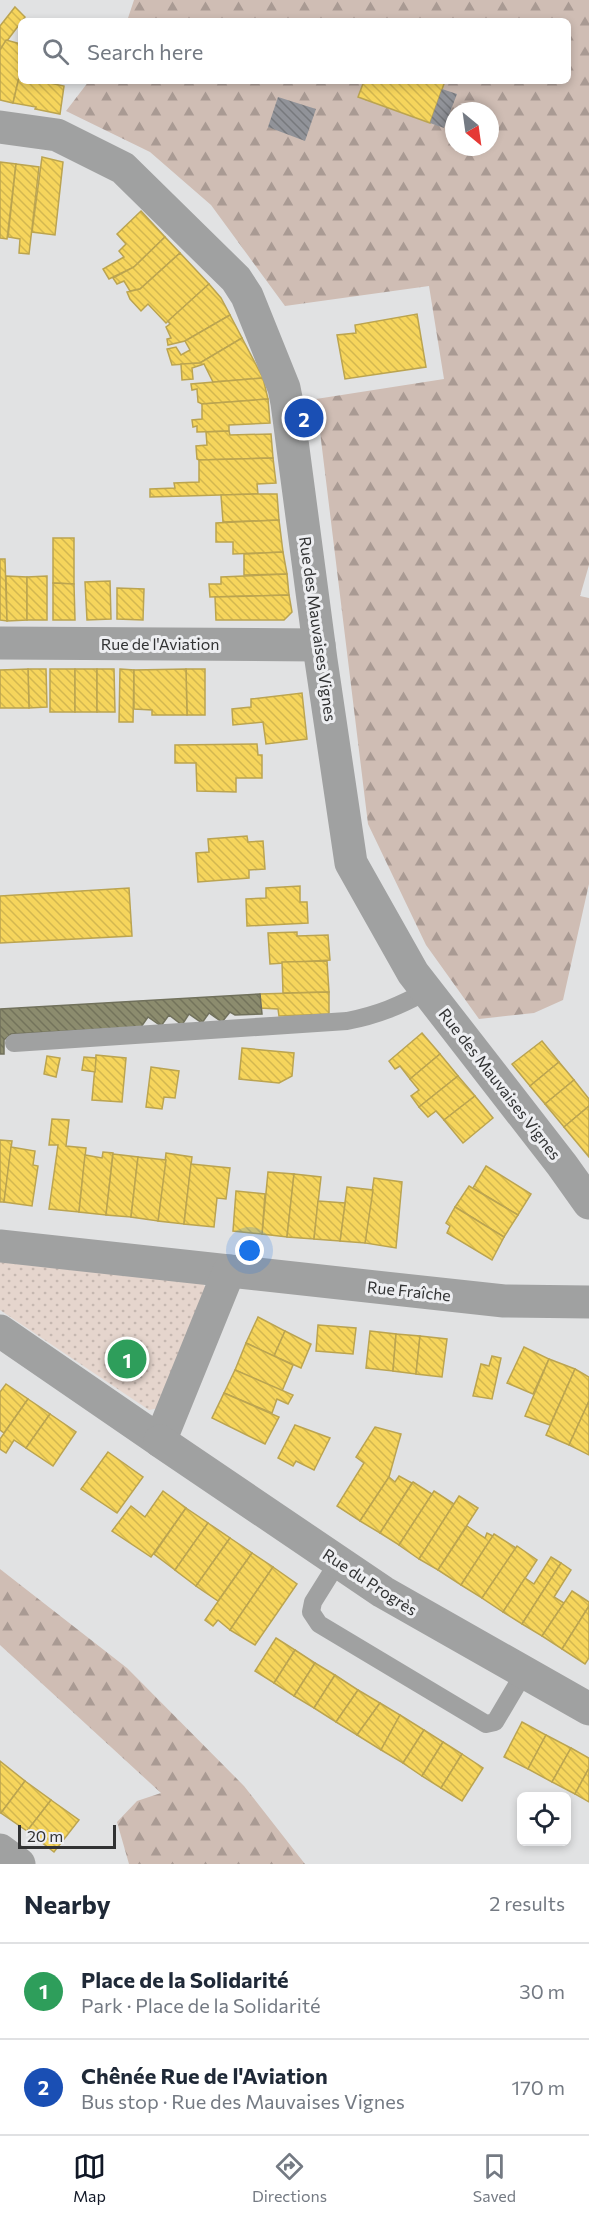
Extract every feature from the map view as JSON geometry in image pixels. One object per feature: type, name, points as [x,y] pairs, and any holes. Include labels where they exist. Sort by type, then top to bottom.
[{"type":"street","name":"Rue des Mauvaises Vignes","points":[[0,127],[57,135],[123,168],[236,279],[247,296],[284,388],[287,404],[351,863],[413,973],[589,1203]]},
{"type":"street","name":"Rue de l'Aviation","points":[[0,643],[319,645]]},
{"type":"street","name":"Rue Fraîche","points":[[0,1246],[504,1301],[589,1302]]},
{"type":"street","points":[[160,1441],[229,1271]]},
{"type":"street","name":"Rue du Progrès","points":[[0,1331],[382,1592],[589,1709]]},
{"type":"street","points":[[0,1850],[19,1864]]},
{"type":"lane","points":[[14,1043],[347,1021],[375,1016],[427,991]]},
{"type":"lane","points":[[339,1562],[313,1602],[311,1612],[319,1624],[486,1724],[495,1722],[524,1673]]},
{"type":"green space","points":[[134,0],[589,0],[589,565],[580,596],[589,598],[589,884],[563,1000],[534,1013],[479,1019],[426,945],[368,824],[316,399],[444,379],[429,286],[285,306],[211,205],[150,152],[66,111],[87,84],[571,84],[571,18],[128,18]]},
{"type":"green space","points":[[0,1569],[127,1668],[244,1786],[305,1864],[129,1864],[117,1822],[137,1801],[161,1793],[0,1645]]},
{"type":"shaded area","points":[[0,1262],[202,1283],[210,1292],[159,1408],[149,1410],[0,1310]]},
{"type":"building: Homes","points":[[15,7],[25,17],[18,18],[18,26],[0,50],[0,26]]},
{"type":"building: Homes","points":[[6,40],[18,43],[18,82],[13,103],[0,100],[0,50]]},
{"type":"building: Homes","points":[[18,82],[18,84],[64,86],[60,114],[13,103]]},
{"type":"building: Homes","points":[[363,84],[444,84],[430,123],[358,97]]},
{"type":"building: Homes","points":[[42,157],[63,162],[55,235],[32,232]]},
{"type":"building: Homes","points":[[0,162],[16,164],[7,239],[0,238]]},
{"type":"building: Homes","points":[[16,164],[39,167],[29,254],[19,253],[20,239],[8,237]]},
{"type":"building: Homes","points":[[141,211],[165,237],[134,267],[109,279],[103,269],[124,257],[119,251],[126,244],[117,234]]},
{"type":"building: Homes","points":[[165,237],[180,253],[140,289],[130,291],[124,281],[117,284],[113,278],[134,267]]},
{"type":"building: Homes","points":[[180,253],[209,284],[166,323],[148,304],[141,311],[127,292],[140,289]]},
{"type":"building: Homes","points":[[209,284],[221,298],[230,315],[185,341],[168,345],[167,339],[171,338],[166,327],[170,324],[168,321]]},
{"type":"building: Homes","points":[[417,314],[426,367],[345,379],[337,335],[356,333],[355,325]]},
{"type":"building: Homes","points":[[230,315],[242,338],[200,363],[172,365],[167,349],[176,347],[181,355],[190,350],[185,341]]},
{"type":"building: Homes","points":[[242,338],[263,378],[213,382],[204,364],[192,368],[193,379],[182,380],[181,364],[200,363]]},
{"type":"building: Homes","points":[[263,378],[268,399],[202,404],[198,402],[197,389],[192,390],[191,384]]},
{"type":"building: Homes","points":[[268,399],[270,423],[229,425],[229,431],[197,432],[197,426],[193,427],[192,420],[202,419],[202,404]]},
{"type":"building: Homes","points":[[229,431],[230,435],[271,434],[273,458],[197,459],[196,446],[207,445],[206,432]]},
{"type":"building: Homes","points":[[273,458],[276,483],[257,484],[258,494],[150,497],[150,489],[175,488],[174,483],[199,482],[199,460]]},
{"type":"building: Homes","points":[[277,494],[279,520],[223,522],[221,495]]},
{"type":"building: Homes","points":[[279,520],[283,552],[233,554],[233,542],[216,542],[216,523]]},
{"type":"building: Homes","points":[[53,538],[74,538],[74,584],[53,583]]},
{"type":"building: Homes","points":[[283,552],[287,574],[244,575],[244,554]]},
{"type":"building: Homes","points":[[0,559],[5,559],[7,621],[0,620]]},
{"type":"building: Homes","points":[[287,574],[289,595],[210,597],[209,584],[221,584],[221,577]]},
{"type":"building: Homes","points":[[6,576],[27,577],[27,620],[7,621]]},
{"type":"building: Homes","points":[[47,576],[47,620],[27,620],[27,577]]},
{"type":"building: Homes","points":[[110,581],[111,619],[87,620],[85,582]]},
{"type":"building: Homes","points":[[53,583],[74,584],[75,620],[53,620]]},
{"type":"building: Homes","points":[[117,588],[144,589],[143,620],[117,619]]},
{"type":"building: Homes","points":[[289,595],[292,612],[284,620],[216,620],[215,597]]},
{"type":"building: Homes","points":[[28,669],[46,669],[47,707],[29,708]]},
{"type":"building: Homes","points":[[28,669],[29,708],[0,708],[0,670]]},
{"type":"building: Homes","points":[[50,669],[75,669],[75,712],[50,712]]},
{"type":"building: Homes","points":[[75,669],[97,669],[97,712],[75,712]]},
{"type":"building: Homes","points":[[97,669],[114,669],[115,712],[97,712]]},
{"type":"building: Homes","points":[[120,669],[134,670],[133,722],[119,722]]},
{"type":"building: Homes","points":[[186,669],[205,669],[205,715],[187,715]]},
{"type":"building: Homes","points":[[186,669],[187,715],[152,715],[152,710],[134,709],[134,670]]},
{"type":"building: Homes","points":[[302,693],[307,739],[266,744],[263,722],[233,725],[232,709],[251,707],[251,699]]},
{"type":"building: Homes","points":[[257,744],[258,755],[262,755],[262,778],[236,778],[236,792],[197,791],[196,763],[175,763],[175,745]]},
{"type":"building: Homes","points":[[247,836],[248,842],[263,841],[265,869],[249,870],[249,878],[198,882],[196,853],[209,852],[208,839]]},
{"type":"building: Homes","points":[[300,886],[300,902],[307,902],[308,923],[247,926],[246,899],[266,898],[266,888]]},
{"type":"building: Homes","points":[[129,888],[132,936],[0,943],[0,896]]},
{"type":"building: Homes","points":[[297,932],[297,936],[328,935],[330,960],[270,964],[268,933]]},
{"type":"building: Homes","points":[[327,961],[329,992],[283,993],[282,962]]},
{"type":"building: Homes","points":[[329,992],[329,1014],[279,1016],[278,1009],[260,1008],[260,994]]},
{"type":"building: Homes","points":[[422,1033],[440,1054],[410,1079],[400,1066],[395,1069],[389,1061]]},
{"type":"building: Homes","points":[[542,1041],[559,1062],[530,1086],[512,1064]]},
{"type":"building: Homes","points":[[242,1048],[294,1053],[292,1076],[279,1083],[239,1079]]},
{"type":"building: Homes","points":[[440,1054],[458,1076],[419,1107],[411,1096],[419,1090],[410,1079]]},
{"type":"building: Homes","points":[[96,1055],[126,1058],[122,1102],[92,1100]]},
{"type":"building: Homes","points":[[47,1056],[60,1058],[56,1077],[44,1074]]},
{"type":"building: Homes","points":[[84,1057],[96,1058],[95,1072],[82,1070]]},
{"type":"building: Homes","points":[[559,1062],[574,1080],[545,1104],[530,1086]]},
{"type":"building: Homes","points":[[151,1067],[179,1071],[175,1098],[164,1097],[162,1109],[146,1107]]},
{"type":"building: Homes","points":[[458,1076],[475,1096],[444,1120],[436,1111],[428,1117],[419,1107]]},
{"type":"building: Homes","points":[[574,1080],[589,1099],[589,1106],[564,1127],[545,1104]]},
{"type":"building: Homes","points":[[475,1096],[493,1118],[463,1143],[444,1120]]},
{"type":"building: Homes","points":[[589,1106],[589,1157],[564,1127]]},
{"type":"building: Homes","points":[[52,1119],[69,1120],[66,1146],[86,1148],[79,1212],[49,1209],[58,1145],[49,1145]]},
{"type":"building: Homes","points":[[0,1140],[12,1141],[4,1202],[0,1202]]},
{"type":"building: Homes","points":[[11,1147],[35,1151],[33,1165],[38,1166],[32,1206],[4,1202]]},
{"type":"building: Homes","points":[[103,1152],[113,1153],[106,1215],[79,1212],[85,1155],[102,1158]]},
{"type":"building: Homes","points":[[166,1153],[192,1157],[184,1224],[158,1221]]},
{"type":"building: Homes","points":[[113,1154],[138,1157],[131,1217],[106,1215]]},
{"type":"building: Homes","points":[[138,1157],[166,1160],[158,1221],[131,1217]]},
{"type":"building: Homes","points":[[191,1164],[230,1168],[226,1199],[217,1198],[214,1227],[184,1224]]},
{"type":"building: Homes","points":[[486,1166],[531,1194],[518,1215],[473,1188]]},
{"type":"building: Homes","points":[[268,1172],[294,1174],[287,1237],[262,1234]]},
{"type":"building: Homes","points":[[294,1174],[321,1177],[314,1239],[287,1237]]},
{"type":"building: Homes","points":[[374,1178],[402,1182],[396,1248],[365,1243]]},
{"type":"building: Homes","points":[[469,1186],[518,1215],[504,1237],[455,1207]]},
{"type":"building: Homes","points":[[347,1187],[373,1190],[365,1243],[340,1241]]},
{"type":"building: Homes","points":[[236,1191],[265,1194],[262,1234],[233,1231]]},
{"type":"building: Homes","points":[[318,1201],[345,1203],[340,1241],[314,1239]]},
{"type":"building: Homes","points":[[455,1207],[504,1237],[492,1260],[447,1233],[450,1226],[446,1223]]},
{"type":"building: Homes","points":[[258,1317],[285,1331],[274,1356],[246,1343]]},
{"type":"building: Homes","points":[[318,1325],[356,1328],[353,1354],[316,1351]]},
{"type":"building: Homes","points":[[285,1331],[311,1344],[301,1368],[274,1356]]},
{"type":"building: Homes","points":[[370,1331],[396,1334],[393,1371],[366,1368]]},
{"type":"building: Homes","points":[[396,1334],[420,1336],[416,1374],[393,1371]]},
{"type":"building: Homes","points":[[420,1336],[447,1339],[442,1377],[416,1374]]},
{"type":"building: Homes","points":[[246,1343],[293,1365],[282,1391],[235,1370]]},
{"type":"building: Homes","points":[[524,1347],[549,1359],[533,1394],[507,1383]]},
{"type":"building: Homes","points":[[492,1356],[501,1358],[492,1399],[473,1396],[481,1364],[489,1366]]},
{"type":"building: Homes","points":[[549,1359],[575,1369],[550,1425],[525,1416]]},
{"type":"building: Homes","points":[[575,1369],[589,1377],[589,1401],[569,1445],[546,1435]]},
{"type":"building: Homes","points":[[235,1370],[293,1395],[288,1404],[277,1399],[272,1413],[224,1393]]},
{"type":"building: Homes","points":[[6,1384],[28,1399],[4,1433],[0,1430],[0,1392]]},
{"type":"building: Homes","points":[[224,1393],[279,1417],[265,1444],[212,1418]]},
{"type":"building: Homes","points":[[28,1399],[50,1414],[26,1448],[14,1440],[6,1453],[0,1449],[0,1439]]},
{"type":"building: Homes","points":[[589,1401],[589,1455],[569,1445]]},
{"type":"building: Homes","points":[[50,1414],[76,1432],[53,1466],[26,1448]]},
{"type":"building: Homes","points":[[295,1425],[330,1438],[314,1470],[296,1461],[293,1466],[278,1458]]},
{"type":"building: Homes","points":[[375,1427],[401,1434],[389,1477],[360,1521],[337,1506],[364,1463],[356,1457]]},
{"type":"building: Homes","points":[[108,1452],[143,1477],[117,1513],[81,1489]]},
{"type":"building: Homes","points":[[399,1476],[412,1483],[380,1533],[360,1521],[389,1477],[395,1482]]},
{"type":"building: Homes","points":[[413,1482],[432,1494],[399,1545],[380,1533]]},
{"type":"building: Homes","points":[[163,1491],[186,1508],[151,1557],[112,1531],[131,1506],[145,1517]]},
{"type":"building: Homes","points":[[434,1491],[454,1504],[419,1559],[399,1545]]},
{"type":"building: Homes","points":[[459,1496],[478,1508],[438,1570],[419,1559]]},
{"type":"building: Homes","points":[[186,1508],[208,1523],[175,1570],[154,1554]]},
{"type":"building: Homes","points":[[208,1523],[230,1538],[196,1586],[175,1570]]},
{"type":"building: Homes","points":[[467,1526],[485,1538],[487,1533],[493,1536],[461,1585],[438,1570]]},
{"type":"building: Homes","points":[[494,1534],[516,1548],[482,1598],[461,1585]]},
{"type":"building: Homes","points":[[230,1538],[252,1553],[218,1601],[196,1586]]},
{"type":"building: Homes","points":[[517,1546],[537,1560],[503,1612],[482,1598]]},
{"type":"building: Homes","points":[[252,1553],[273,1567],[230,1630],[218,1620],[213,1626],[205,1620]]},
{"type":"building: Homes","points":[[551,1557],[561,1563],[522,1624],[503,1612],[525,1578],[534,1584]]},
{"type":"building: Homes","points":[[561,1563],[571,1570],[554,1597],[564,1603],[542,1636],[522,1624]]},
{"type":"building: Homes","points":[[273,1567],[297,1584],[255,1645],[230,1630]]},
{"type":"building: Homes","points":[[572,1591],[589,1602],[589,1606],[562,1649],[542,1636]]},
{"type":"building: Homes","points":[[589,1606],[589,1658],[585,1664],[562,1649]]},
{"type":"building: Homes","points":[[276,1638],[295,1650],[274,1683],[255,1671]]},
{"type":"building: Homes","points":[[295,1650],[315,1663],[294,1696],[274,1683]]},
{"type":"building: Homes","points":[[315,1663],[335,1675],[314,1708],[294,1696]]},
{"type":"building: Homes","points":[[335,1675],[358,1690],[336,1722],[314,1708]]},
{"type":"building: Homes","points":[[358,1690],[380,1703],[357,1735],[336,1722]]},
{"type":"building: Homes","points":[[380,1703],[400,1715],[381,1750],[357,1735]]},
{"type":"building: Homes","points":[[400,1715],[424,1730],[403,1763],[381,1750]]},
{"type":"building: Homes","points":[[522,1722],[546,1735],[528,1769],[504,1757]]},
{"type":"building: Homes","points":[[424,1730],[443,1742],[422,1776],[403,1763]]},
{"type":"building: Homes","points":[[546,1735],[571,1748],[552,1782],[528,1769]]},
{"type":"building: Homes","points":[[443,1742],[462,1754],[441,1788],[422,1776]]},
{"type":"building: Homes","points":[[571,1748],[589,1758],[589,1768],[575,1794],[552,1782]]},
{"type":"building: Homes","points":[[462,1754],[483,1768],[462,1801],[441,1788]]},
{"type":"building: Homes","points":[[0,1761],[25,1781],[1,1813],[0,1812]]},
{"type":"building: Homes","points":[[589,1768],[589,1802],[575,1794]]},
{"type":"building: Homes","points":[[25,1781],[51,1800],[27,1831],[1,1813]]},
{"type":"building: Homes","points":[[51,1800],[79,1820],[54,1852],[27,1831]]},
{"type":"building: Industry","points":[[260,994],[262,1014],[235,1015],[230,1012],[222,1022],[209,1013],[202,1023],[189,1014],[182,1025],[169,1015],[161,1026],[148,1017],[141,1027],[11,1034],[4,1040],[4,1054],[0,1054],[0,1009]]},
{"type":"building: Other","points":[[442,89],[457,94],[454,102],[445,102],[444,128],[430,123]]},
{"type":"building: Other","points":[[278,97],[316,109],[305,141],[268,127]]},
{"type":"place","name":"Chênée Rue de l'Aviation","points":[[304,418]]},
{"type":"place","name":"Place de la Solidarité","points":[[127,1359]]}]
